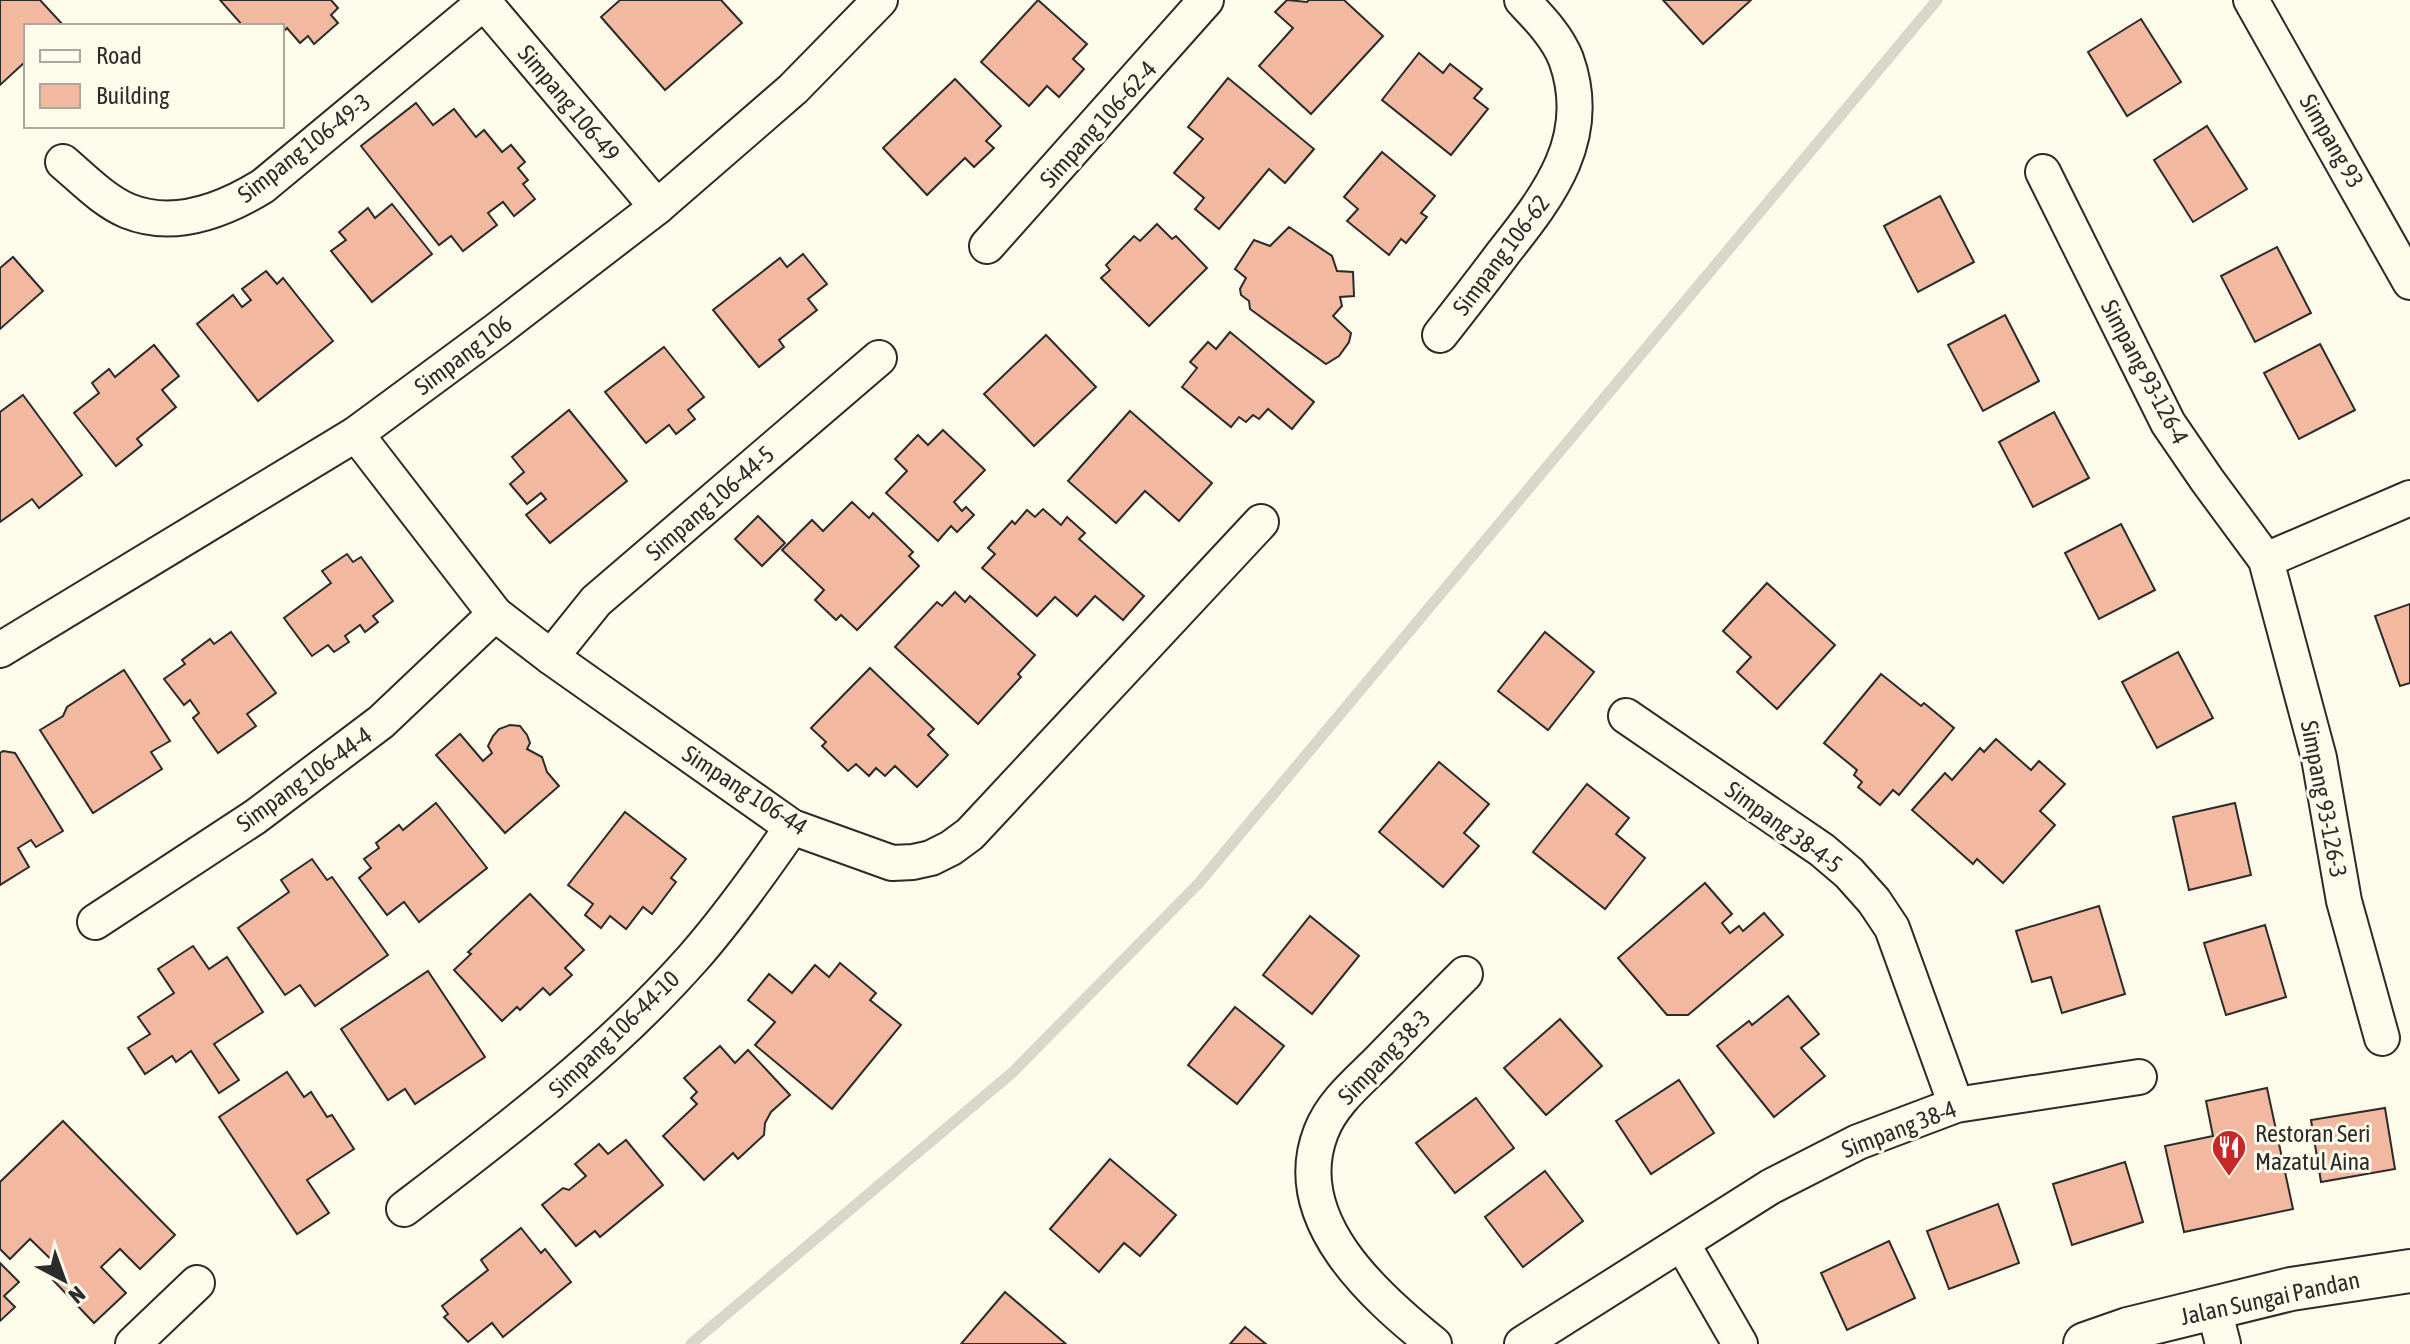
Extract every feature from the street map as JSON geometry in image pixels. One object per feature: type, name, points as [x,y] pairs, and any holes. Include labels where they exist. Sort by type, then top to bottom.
[{"type":"street","name":"Simpang 106","points":[[0,650],[356,434],[657,207],[793,89],[880,0]]},
{"type":"street","name":"Simpang 106-62-4","points":[[987,246],[1206,0]]},
{"type":"street","name":"Simpang 106-62","points":[[1440,335],[1545,200],[1563,164],[1573,128],[1574,93],[1565,57],[1545,24],[1522,0]]},
{"type":"street","name":"Simpang 93","points":[[2251,0],[2410,282]]},
{"type":"street","name":"Simpang 106-49","points":[[484,1],[657,207]]},
{"type":"street","name":"Simpang 106-49-3","points":[[63,162],[128,211],[154,218],[179,218],[199,216],[222,208],[263,186],[484,1]]},
{"type":"street","name":"Simpang 93-126-4","points":[[2043,172],[2168,423],[2266,560]]},
{"type":"street","name":"Simpang 106-44-5","points":[[551,657],[596,601],[879,358]]},
{"type":"street","name":"Simpang 106-44","points":[[356,434],[495,614],[792,827],[892,863],[913,862],[951,848],[991,814],[1261,522]]},
{"type":"street","points":[[2266,560],[2410,498]]},
{"type":"street","name":"Simpang 93-126-3","points":[[2266,560],[2319,758],[2344,901],[2382,1038]]},
{"type":"street","name":"Simpang 106-44-4","points":[[95,922],[255,817],[381,722],[495,614]]},
{"type":"street","name":"Simpang 38-4-5","points":[[1626,716],[1822,850],[1849,873],[1874,901],[1892,928],[1956,1105]]},
{"type":"street","name":"Simpang 106-44-10","points":[[404,1209],[530,1113],[633,1019],[692,959],[746,893],[792,827]]},
{"type":"street","name":"Simpang 38-3","points":[[1434,1344],[1380,1298],[1331,1233],[1320,1209],[1315,1185],[1316,1157],[1321,1132],[1338,1102],[1465,974]]},
{"type":"street","name":"Simpang 38-4","points":[[1683,1245],[1770,1187],[1858,1142],[1956,1105],[2139,1077]]},
{"type":"street","points":[[1522,1344],[1683,1245],[1740,1344]]},
{"type":"street","name":"Jalan Sungai Pandan","points":[[2085,1344],[2128,1329],[2218,1326],[2291,1289],[2410,1271]]},
{"type":"street","points":[[133,1344],[197,1283]]},
{"type":"building","points":[[0,0],[40,0],[62,24],[24,24],[24,63],[0,85]]},
{"type":"building","points":[[220,0],[331,0],[338,8],[331,15],[338,23],[314,44],[308,36],[300,43],[287,28],[284,31],[284,24],[241,24]]},
{"type":"building","points":[[620,0],[721,0],[742,23],[665,90],[601,17]]},
{"type":"building","points":[[1038,0],[1087,44],[1073,59],[1084,69],[1059,97],[1047,86],[1029,106],[981,62]]},
{"type":"building","points":[[1287,0],[1344,0],[1383,36],[1311,114],[1259,66],[1293,28],[1275,12]]},
{"type":"building","points":[[1663,0],[1751,0],[1703,44]]},
{"type":"building","points":[[2141,19],[2181,82],[2127,116],[2088,52]]},
{"type":"building","points":[[1419,53],[1443,73],[1450,64],[1482,89],[1474,98],[1488,109],[1451,155],[1382,100]]},
{"type":"building","points":[[1228,78],[1314,149],[1285,183],[1269,169],[1219,229],[1195,209],[1204,198],[1174,173],[1203,139],[1188,127]]},
{"type":"building","points":[[955,79],[1001,126],[986,141],[994,148],[974,167],[965,158],[927,195],[883,148]]},
{"type":"building","points":[[416,103],[433,125],[454,109],[476,137],[484,130],[502,152],[511,145],[525,162],[518,168],[528,180],[523,184],[535,199],[514,216],[503,202],[488,213],[497,225],[463,251],[451,236],[439,245],[361,146]]},
{"type":"building","points":[[2207,126],[2247,189],[2193,222],[2154,160]]},
{"type":"building","points":[[1382,152],[1435,196],[1421,213],[1427,217],[1406,243],[1401,239],[1389,255],[1347,221],[1358,209],[1344,197]]},
{"type":"building","points":[[1940,196],[1974,262],[1918,292],[1884,226]]},
{"type":"building","points":[[392,204],[432,254],[372,302],[331,251],[346,240],[339,232],[368,208],[375,218]]},
{"type":"building","points":[[1157,224],[1172,239],[1176,236],[1207,268],[1149,326],[1101,278],[1110,270],[1106,265],[1134,236],[1140,241]]},
{"type":"building","points":[[1289,227],[1332,256],[1337,271],[1353,272],[1354,296],[1340,297],[1342,306],[1333,316],[1351,333],[1349,342],[1339,356],[1326,364],[1250,309],[1249,301],[1241,295],[1240,289],[1246,278],[1235,269],[1254,240],[1270,246]]},
{"type":"building","points":[[2277,247],[2311,313],[2255,342],[2221,276]]},
{"type":"building","points":[[803,254],[827,284],[808,299],[817,310],[779,340],[784,347],[759,367],[713,310],[780,258],[787,267]]},
{"type":"building","points":[[13,257],[43,291],[0,329],[0,268]]},
{"type":"building","points":[[266,271],[277,284],[283,278],[333,341],[258,401],[197,324],[233,295],[242,307],[251,300],[242,289]]},
{"type":"building","points":[[2005,315],[2039,381],[1983,411],[1948,345]]},
{"type":"building","points":[[1230,332],[1314,402],[1292,429],[1268,409],[1259,419],[1253,415],[1246,422],[1239,417],[1231,427],[1182,387],[1197,368],[1190,362],[1208,342],[1216,349]]},
{"type":"building","points":[[1046,335],[1096,387],[1034,446],[984,394]]},
{"type":"building","points":[[2320,344],[2355,410],[2299,439],[2264,373]]},
{"type":"building","points":[[154,345],[179,376],[162,390],[176,407],[137,439],[142,445],[116,466],[74,413],[99,393],[92,383],[109,369],[115,377]]},
{"type":"building","points":[[664,347],[704,397],[688,410],[695,419],[676,434],[669,425],[646,443],[605,392]]},
{"type":"building","points":[[23,395],[82,475],[39,508],[32,499],[0,522],[0,412]]},
{"type":"building","points":[[569,410],[627,481],[550,543],[526,515],[546,499],[541,493],[527,504],[510,484],[524,472],[512,457]]},
{"type":"building","points":[[1130,411],[1212,483],[1179,521],[1145,491],[1116,523],[1068,481]]},
{"type":"building","points":[[2054,412],[2089,478],[2033,507],[1999,442]]},
{"type":"building","points":[[943,430],[985,470],[954,502],[962,511],[966,507],[974,515],[957,532],[951,526],[938,541],[886,493],[907,471],[895,459],[918,435],[928,445]]},
{"type":"building","points":[[852,502],[869,518],[873,513],[913,552],[909,556],[919,566],[857,630],[841,615],[836,620],[815,600],[824,590],[782,550],[812,520],[823,531]]},
{"type":"building","points":[[1043,509],[1061,525],[1067,517],[1085,533],[1079,539],[1144,596],[1123,620],[1095,596],[1077,616],[1055,597],[1037,616],[982,568],[995,554],[988,548],[1012,521],[1015,524],[1027,510],[1035,517]]},
{"type":"building","points":[[758,516],[785,543],[762,566],[735,539]]},
{"type":"building","points":[[2121,524],[2155,590],[2099,619],[2065,553]]},
{"type":"building","points":[[347,554],[353,562],[361,557],[393,601],[373,616],[378,622],[365,632],[360,625],[345,636],[349,642],[334,652],[328,645],[312,656],[284,618],[331,583],[322,571]]},
{"type":"building","points":[[1767,583],[1835,645],[1777,709],[1737,672],[1751,657],[1723,631]]},
{"type":"building","points":[[955,592],[965,602],[970,596],[1035,655],[1018,674],[1021,677],[978,724],[895,647],[937,602],[942,606]]},
{"type":"building","points":[[2410,604],[2410,683],[2400,686],[2375,616]]},
{"type":"building","points":[[231,632],[276,693],[247,714],[256,726],[218,753],[193,718],[199,713],[190,700],[184,705],[164,679],[185,664],[182,660],[210,639],[214,644]]},
{"type":"building","points":[[1545,632],[1594,672],[1548,730],[1498,691]]},
{"type":"building","points":[[2178,652],[2213,718],[2157,748],[2122,682]]},
{"type":"building","points":[[870,668],[934,729],[928,735],[948,755],[917,787],[895,766],[885,776],[876,768],[869,776],[856,764],[848,771],[822,746],[826,742],[811,728]]},
{"type":"building","points":[[124,670],[170,741],[151,752],[162,769],[93,813],[40,730],[63,716],[67,707]]},
{"type":"building","points":[[1881,674],[1954,728],[1899,795],[1893,790],[1880,805],[1858,787],[1862,782],[1854,775],[1857,770],[1824,743]]},
{"type":"building","points":[[510,725],[520,726],[530,743],[527,749],[542,757],[547,772],[559,786],[505,833],[436,755],[460,734],[483,761],[492,753],[488,746],[493,736],[499,729]]},
{"type":"building","points":[[1996,739],[2031,770],[2039,761],[2065,784],[2040,811],[2055,825],[2003,883],[1977,859],[1973,864],[1912,810],[1945,773],[1952,780],[1980,748],[1984,752]]},
{"type":"building","points":[[0,753],[15,753],[63,831],[36,847],[31,840],[18,848],[29,867],[0,885]]},
{"type":"building","points":[[1439,762],[1489,804],[1464,833],[1479,846],[1443,887],[1379,832]]},
{"type":"building","points":[[1587,784],[1629,818],[1616,834],[1645,858],[1605,909],[1533,852]]},
{"type":"building","points":[[436,803],[487,868],[419,922],[404,902],[387,915],[359,878],[371,868],[364,859],[379,848],[376,843],[399,825],[403,830]]},
{"type":"building","points":[[2235,803],[2251,875],[2189,890],[2173,817]]},
{"type":"building","points":[[625,812],[686,859],[671,878],[676,882],[652,914],[643,907],[626,929],[610,916],[601,928],[585,915],[593,904],[568,885]]},
{"type":"building","points":[[312,859],[327,880],[332,877],[388,955],[315,1006],[300,985],[285,995],[238,928],[289,892],[281,880]]},
{"type":"building","points":[[1705,883],[1732,914],[1722,923],[1730,933],[1739,926],[1743,931],[1764,913],[1783,935],[1688,1015],[1667,1015],[1618,958]]},
{"type":"building","points":[[530,894],[584,950],[565,968],[572,975],[550,995],[543,988],[520,1010],[517,1007],[502,1021],[454,970],[471,954],[468,952]]},
{"type":"building","points":[[2099,906],[2125,994],[2062,1013],[2051,977],[2032,982],[2016,931]]},
{"type":"building","points":[[1310,916],[1359,956],[1312,1014],[1263,975]]},
{"type":"building","points":[[2265,925],[2286,997],[2226,1015],[2204,943]]},
{"type":"building","points":[[193,946],[209,969],[227,957],[263,1012],[214,1044],[239,1080],[219,1093],[191,1051],[176,1062],[172,1056],[145,1074],[128,1048],[150,1034],[138,1017],[174,993],[158,969]]},
{"type":"building","points":[[840,963],[876,993],[870,1000],[901,1025],[832,1109],[755,1045],[775,1022],[748,1000],[769,974],[792,993],[815,965],[829,977]]},
{"type":"building","points":[[428,971],[485,1057],[415,1104],[405,1089],[388,1100],[341,1029]]},
{"type":"building","points":[[1788,996],[1819,1034],[1801,1048],[1825,1076],[1774,1117],[1717,1046],[1749,1021],[1752,1025]]},
{"type":"building","points":[[1235,1007],[1284,1046],[1237,1104],[1188,1065]]},
{"type":"building","points":[[1560,1019],[1602,1066],[1546,1115],[1504,1068]]},
{"type":"building","points":[[720,1046],[735,1063],[748,1050],[790,1095],[771,1112],[765,1123],[764,1135],[738,1159],[733,1153],[704,1180],[663,1136],[697,1104],[691,1098],[697,1092],[684,1078]]},
{"type":"building","points":[[287,1072],[304,1097],[311,1092],[327,1117],[332,1115],[354,1149],[307,1180],[329,1213],[297,1234],[219,1117]]},
{"type":"building","points":[[1679,1080],[1714,1133],[1651,1174],[1616,1121]]},
{"type":"building","name":"Restoran Seri Mazatul Aina","points":[[2267,1088],[2293,1209],[2184,1232],[2165,1146],[2213,1136],[2206,1101]]},
{"type":"building","points":[[1476,1098],[1514,1148],[1455,1193],[1416,1143]]},
{"type":"building","points":[[2385,1108],[2395,1169],[2321,1182],[2311,1120]]},
{"type":"building","points":[[63,1121],[175,1235],[140,1269],[120,1249],[101,1267],[126,1293],[94,1323],[53,1280],[63,1271],[30,1239],[10,1259],[0,1249],[0,1182]]},
{"type":"building","points":[[626,1140],[663,1185],[600,1237],[595,1231],[576,1246],[542,1205],[563,1188],[569,1190],[586,1176],[575,1164],[599,1144],[608,1154]]},
{"type":"building","points":[[1110,1159],[1176,1215],[1140,1256],[1124,1243],[1099,1272],[1050,1229]]},
{"type":"building","points":[[2125,1162],[2143,1222],[2072,1245],[2053,1184]]},
{"type":"building","points":[[1545,1171],[1583,1221],[1523,1267],[1485,1217]]},
{"type":"building","points":[[1998,1204],[2019,1263],[1949,1289],[1927,1231]]},
{"type":"building","points":[[521,1228],[541,1253],[545,1249],[571,1282],[503,1337],[492,1323],[468,1342],[444,1317],[448,1314],[442,1306],[488,1270],[481,1260]]},
{"type":"building","points":[[1889,1241],[1915,1298],[1847,1330],[1821,1273]]},
{"type":"building","points":[[0,1263],[19,1282],[4,1296],[15,1307],[0,1321]]},
{"type":"building","points":[[1005,1292],[1066,1344],[961,1344]]},
{"type":"building","points":[[1245,1327],[1266,1344],[1230,1344]]},
{"type":"waterway","points":[[691,1344],[1013,1072],[1199,883],[1937,0]]},
{"type":"place","name":"Restoran Seri Mazatul Aina","points":[[2229,1178]]}]
